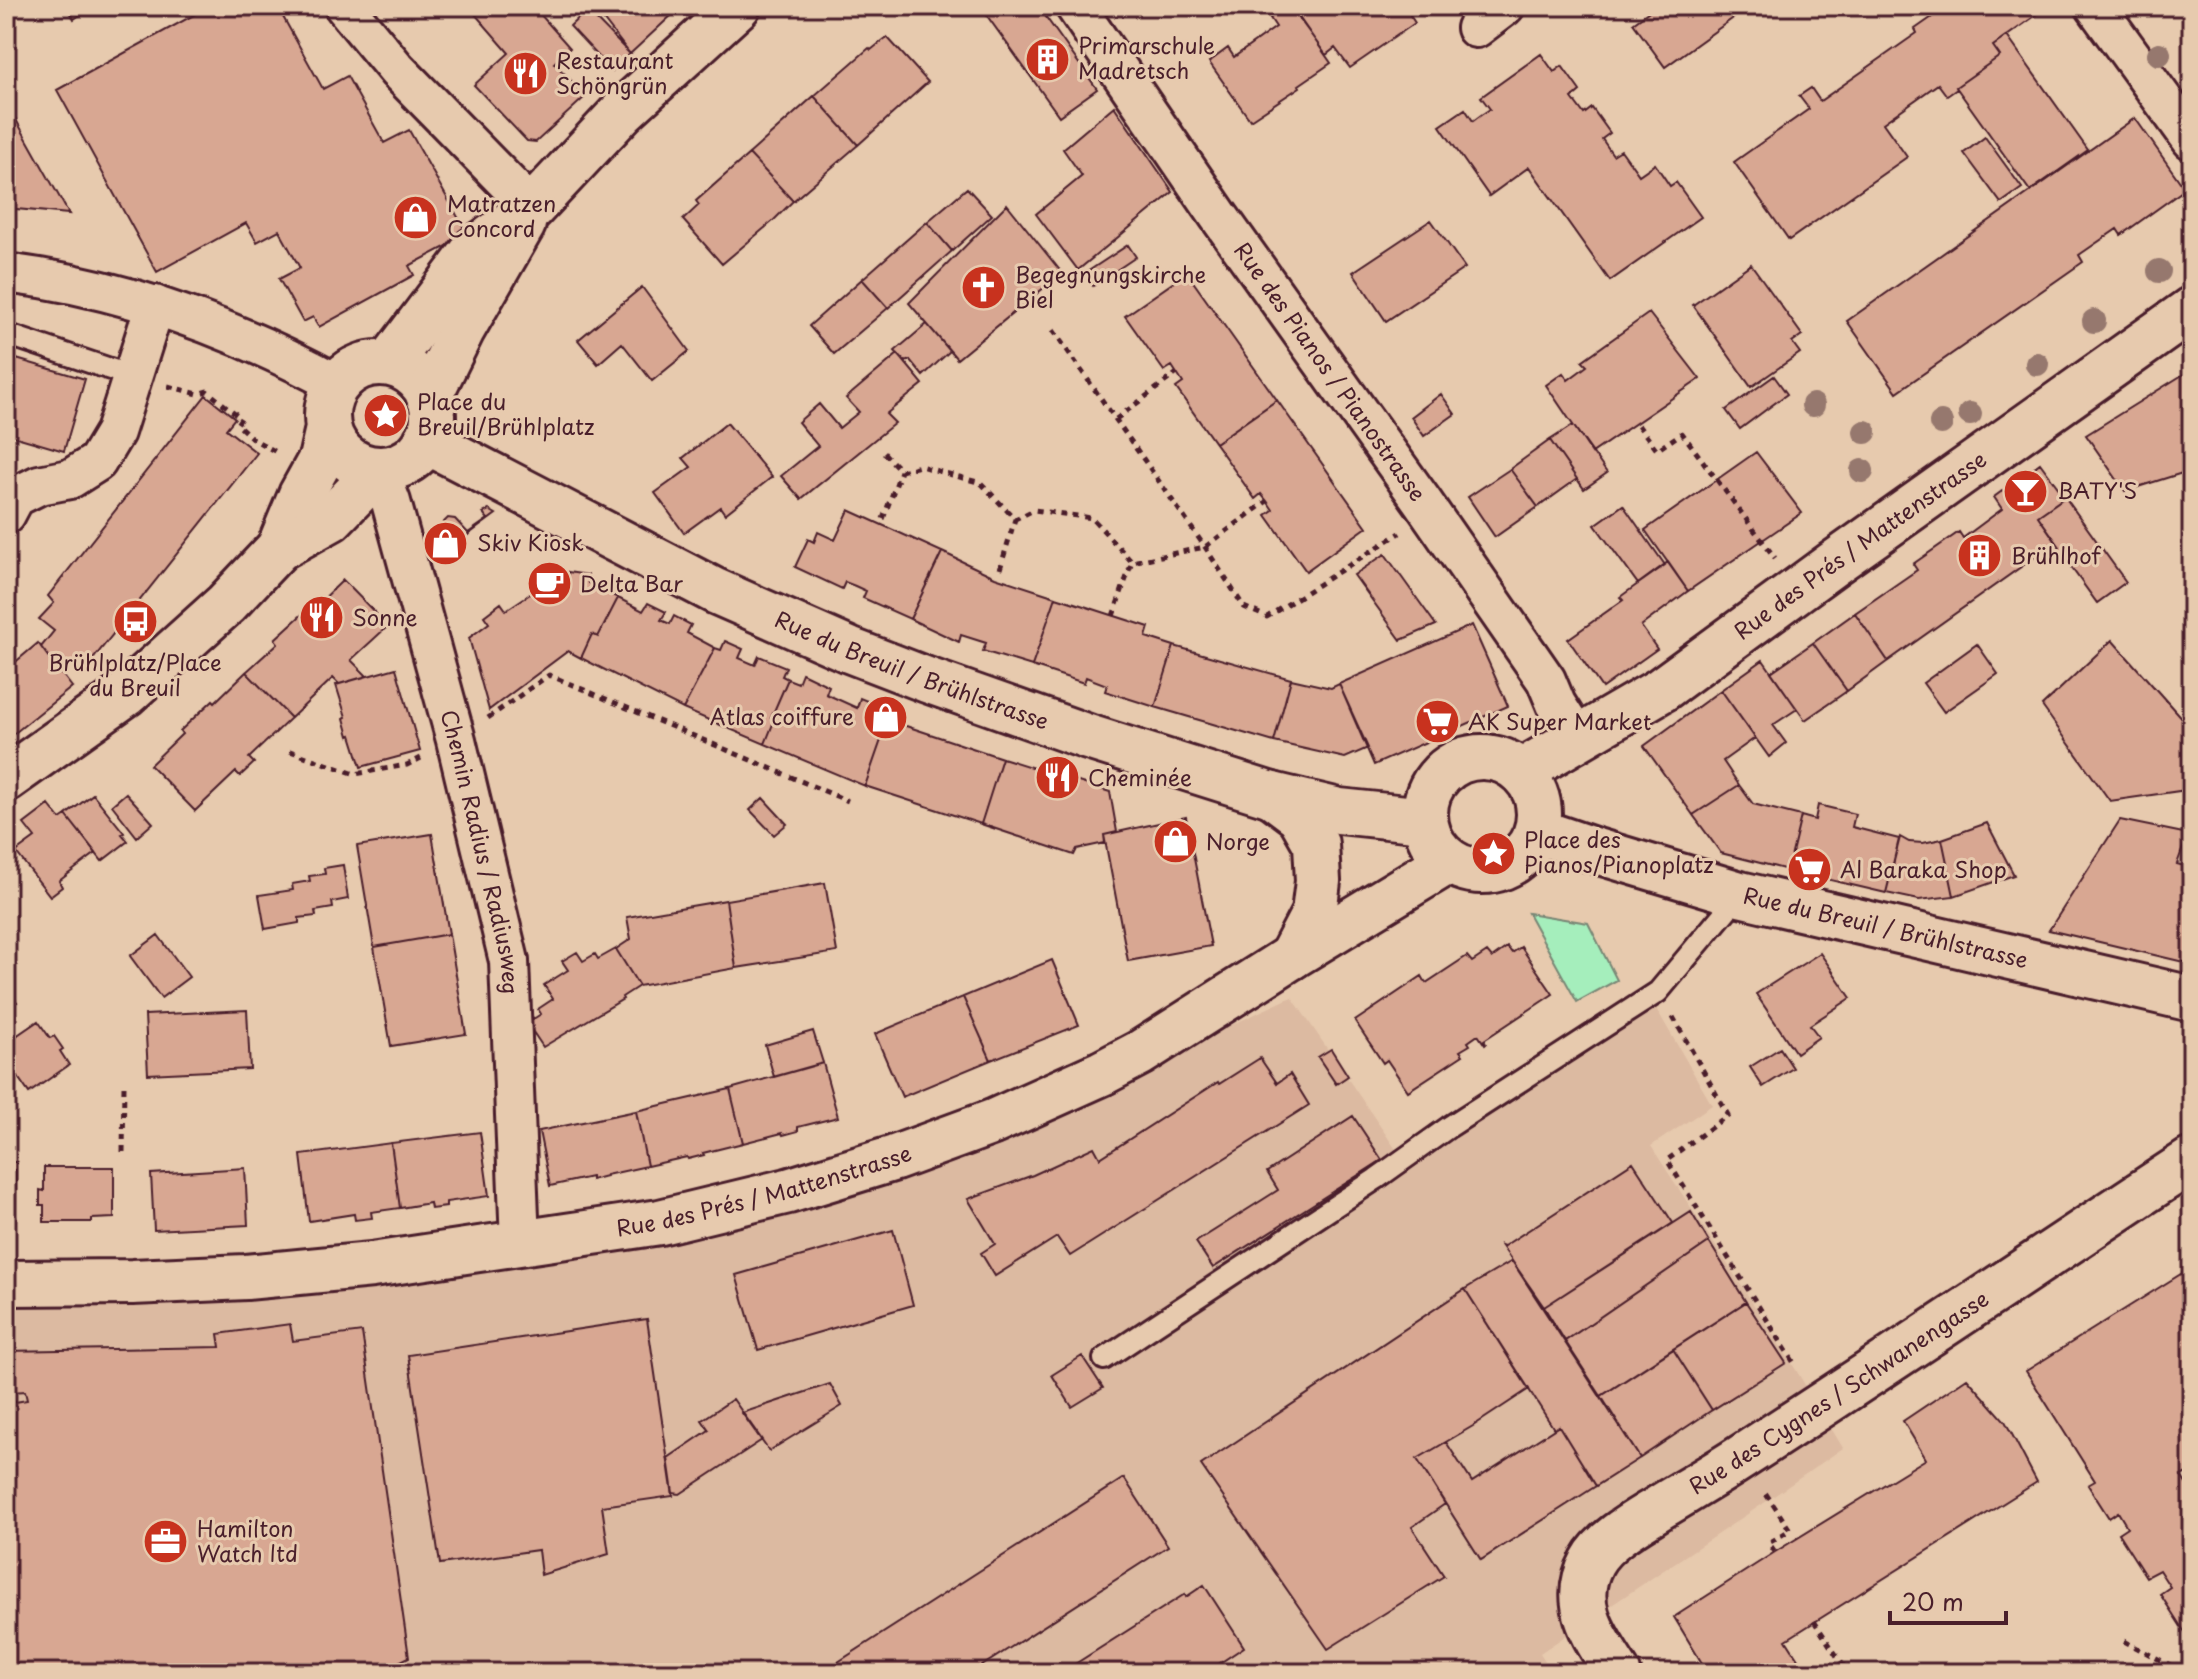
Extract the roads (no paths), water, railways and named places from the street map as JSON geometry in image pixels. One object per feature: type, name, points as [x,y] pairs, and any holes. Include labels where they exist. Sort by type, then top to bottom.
[{"type":"street","points":[[344,6],[397,70],[532,208]]},
{"type":"street","name":"Rue des Pianos / Pianostrasse","points":[[1075,6],[1218,215],[1546,680],[1556,704],[1578,739]]},
{"type":"street","points":[[2095,6],[2192,140]]},
{"type":"street","points":[[390,362],[475,249],[532,208],[719,13]]},
{"type":"street","points":[[429,397],[462,330],[532,208]]},
{"type":"street","points":[[6,273],[94,288],[155,305],[218,327],[283,355],[337,384]]},
{"type":"street","points":[[6,514],[15,497],[39,485],[70,479],[97,462],[115,432],[155,305]]},
{"type":"street","name":"Rue des Prés / Mattenstrasse","points":[[1524,775],[1536,763],[1661,690],[2192,309]]},
{"type":"street","points":[[6,779],[127,693],[226,604],[279,548],[331,519],[379,470],[415,454],[426,441],[432,422],[432,407],[421,381],[408,369],[390,362],[372,364],[337,384],[328,409],[328,428],[321,459],[301,495],[279,548]]},
{"type":"street","points":[[328,428],[341,453],[365,467],[379,470]]},
{"type":"street","name":"Rue du Breuil / Brühlstrasse","points":[[426,441],[715,591],[849,650],[927,680],[1088,737],[1272,795],[1339,811],[1425,820]]},
{"type":"street","name":"Chemin Radius / Radiusweg","points":[[379,470],[391,502],[456,740],[509,961],[520,1243]]},
{"type":"street","points":[[1476,757],[1494,758],[1510,764],[1524,775],[1533,787],[1539,816],[1537,831],[1521,856],[1508,865],[1478,871],[1449,861],[1437,849],[1425,820],[1426,802],[1433,785],[1444,772],[1459,762],[1476,757]]},
{"type":"street","points":[[1272,795],[1300,816],[1316,844],[1318,881],[1314,913],[1291,957]]},
{"type":"street","name":"Rue du Breuil / Brühlstrasse","points":[[1537,831],[1740,894],[2192,999]]},
{"type":"street","name":"Rue des Prés / Mattenstrasse","points":[[6,1283],[246,1277],[372,1265],[660,1222],[788,1191],[895,1158],[993,1122],[1102,1073],[1140,1053],[1449,861]]},
{"type":"street","name":"Rue des Cygnes / Schwanengasse","points":[[1618,1673],[1589,1625],[1583,1608],[1583,1593],[1585,1576],[1593,1559],[1621,1531],[1743,1457],[2192,1160]]},
{"type":"lane","points":[[6,334],[131,376]]},
{"type":"lane","points":[[1104,1359],[1376,1179],[1449,1127],[1658,992],[1740,894]]},
{"type":"place","name":"Primarschule Madretsch","points":[[1047,59]]},
{"type":"place","name":"Restaurant Schöngrün","points":[[525,74]]},
{"type":"place","name":"Matratzen Concord","points":[[416,217]]},
{"type":"place","name":"Begegnungskirche Biel","points":[[984,288]]},
{"type":"place","name":"Place du Breuil/Brühlplatz","points":[[386,415]]},
{"type":"place","name":"BATY'S","points":[[2026,491]]},
{"type":"place","name":"Skiv Kiosk","points":[[446,543]]},
{"type":"place","name":"Brühlhof","points":[[1980,556]]},
{"type":"place","name":"Delta Bar","points":[[549,584]]},
{"type":"place","name":"Sonne","points":[[321,618]]},
{"type":"place","name":"Brühlplatz/Place du Breuil","points":[[135,622]]},
{"type":"place","name":"Atlas coiffure","points":[[885,717]]},
{"type":"place","name":"AK Super Market","points":[[1437,722]]},
{"type":"place","name":"Cheminée","points":[[1057,778]]},
{"type":"place","name":"Norge","points":[[1175,842]]},
{"type":"place","name":"Place des Pianos/Pianoplatz","points":[[1493,853]]},
{"type":"place","name":"Al Baraka Shop","points":[[1809,870]]},
{"type":"place","name":"Hamilton Watch ltd","points":[[166,1542]]}]
